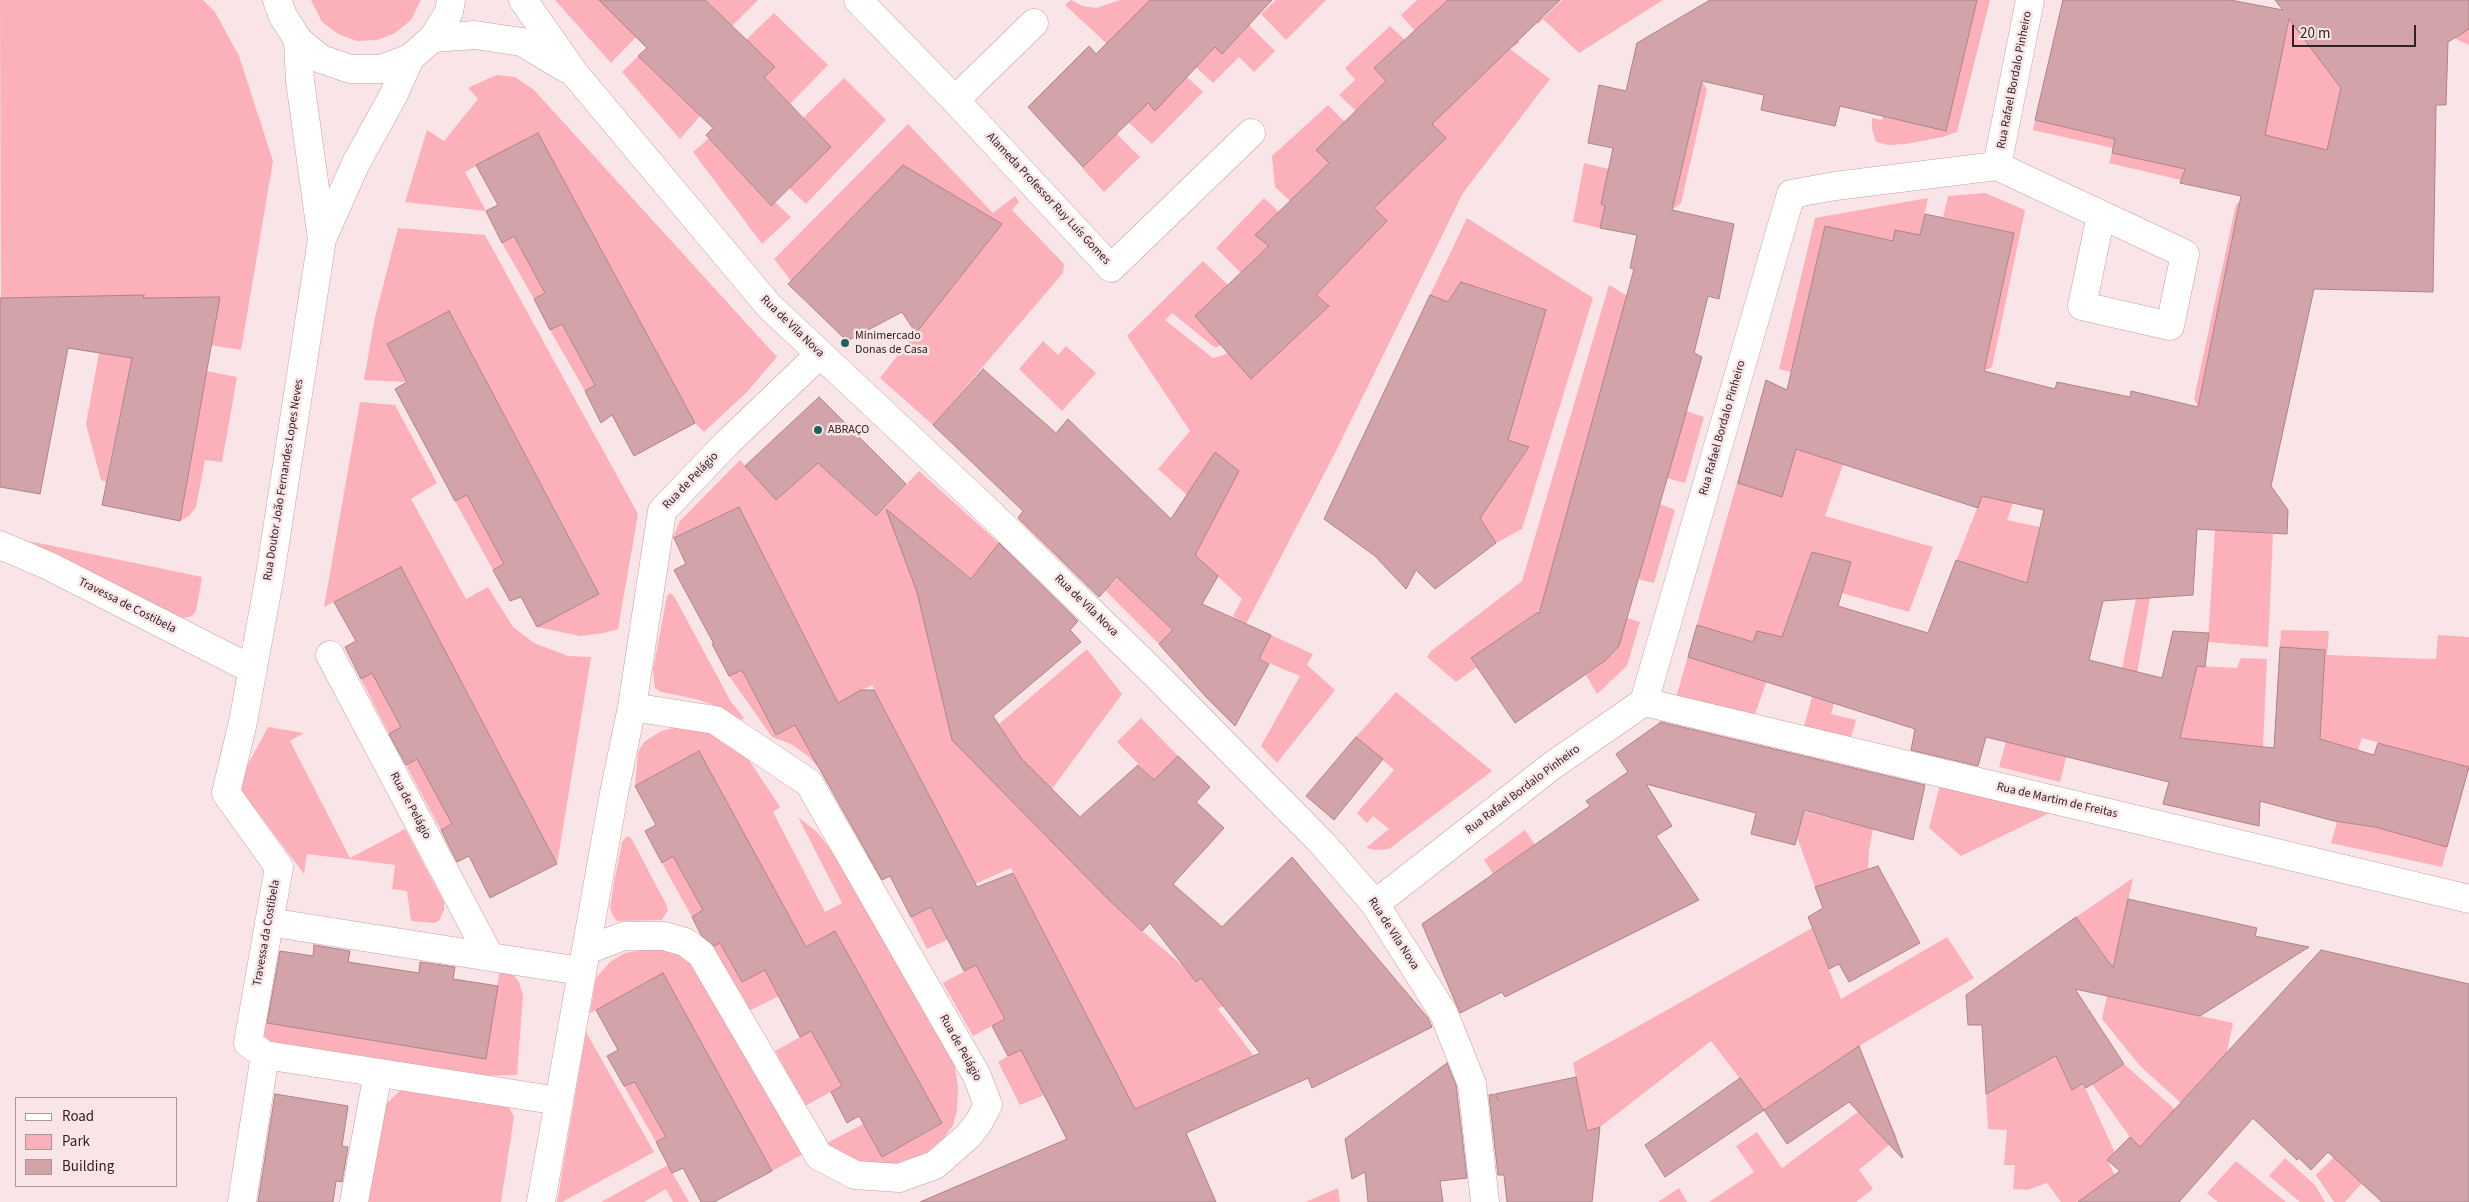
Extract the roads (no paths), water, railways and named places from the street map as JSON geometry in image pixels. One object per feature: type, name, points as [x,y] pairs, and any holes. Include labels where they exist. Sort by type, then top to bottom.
[{"type":"street","name":"Alameda Professor Ruy Luís Gomes","points":[[858,0],[955,100],[1111,268],[1251,133]]},
{"type":"street","name":"Rua Rafael Bordalo Pinheiro","points":[[1375,904],[1553,765],[1644,702],[1791,194],[1836,186],[1997,166],[2030,0]]},
{"type":"street","points":[[275,1],[298,40],[322,59],[350,69],[381,69],[410,58],[433,38],[451,4]]},
{"type":"street","name":"Rua de Vila Nova","points":[[523,1],[575,74],[769,306],[993,516],[1156,675],[1322,843],[1375,904],[1444,1014],[1472,1084],[1486,1202]]},
{"type":"street","points":[[955,100],[1034,22]]},
{"type":"street","name":"Rua de Vila Nova","points":[[433,38],[476,35],[522,42],[575,74]]},
{"type":"street","name":"Rua Doutor João Fernandes Lopes Neves","points":[[298,40],[300,81],[322,239]]},
{"type":"street","name":"Rua Doutor João Fernandes Lopes Neves","points":[[243,722],[270,575],[322,239],[356,163],[393,96],[410,58]]},
{"type":"street","points":[[1997,166],[2185,254],[2170,326],[2082,306],[2101,215]]},
{"type":"street","name":"Rua de Pelágio","points":[[541,1202],[584,958],[632,707],[662,511],[727,443],[820,354]]},
{"type":"street","name":"Travessa de Costibela","points":[[0,545],[49,566],[253,670]]},
{"type":"street","name":"Rua de Pelágio","points":[[330,655],[490,957]]},
{"type":"street","name":"Rua de Martim de Freitas","points":[[1644,702],[2469,899]]},
{"type":"street","name":"Rua de Pelágio","points":[[269,922],[490,957],[584,958],[595,947],[624,936],[664,936],[685,942],[701,954],[819,1156],[855,1174],[899,1178],[935,1165],[968,1136],[979,1122],[988,1105],[977,1076],[809,782],[715,720],[632,707]]},
{"type":"street","name":"Travessa da Costibela","points":[[242,1202],[269,922],[278,867],[226,794],[243,722]]},
{"type":"street","points":[[256,1049],[378,1073],[559,1101]]},
{"type":"street","points":[[354,1202],[378,1073]]},
{"type":"place","name":"Minimercado Donas de Casa","points":[[845,343]]},
{"type":"place","name":"ABRAÇO","points":[[818,430]]}]
